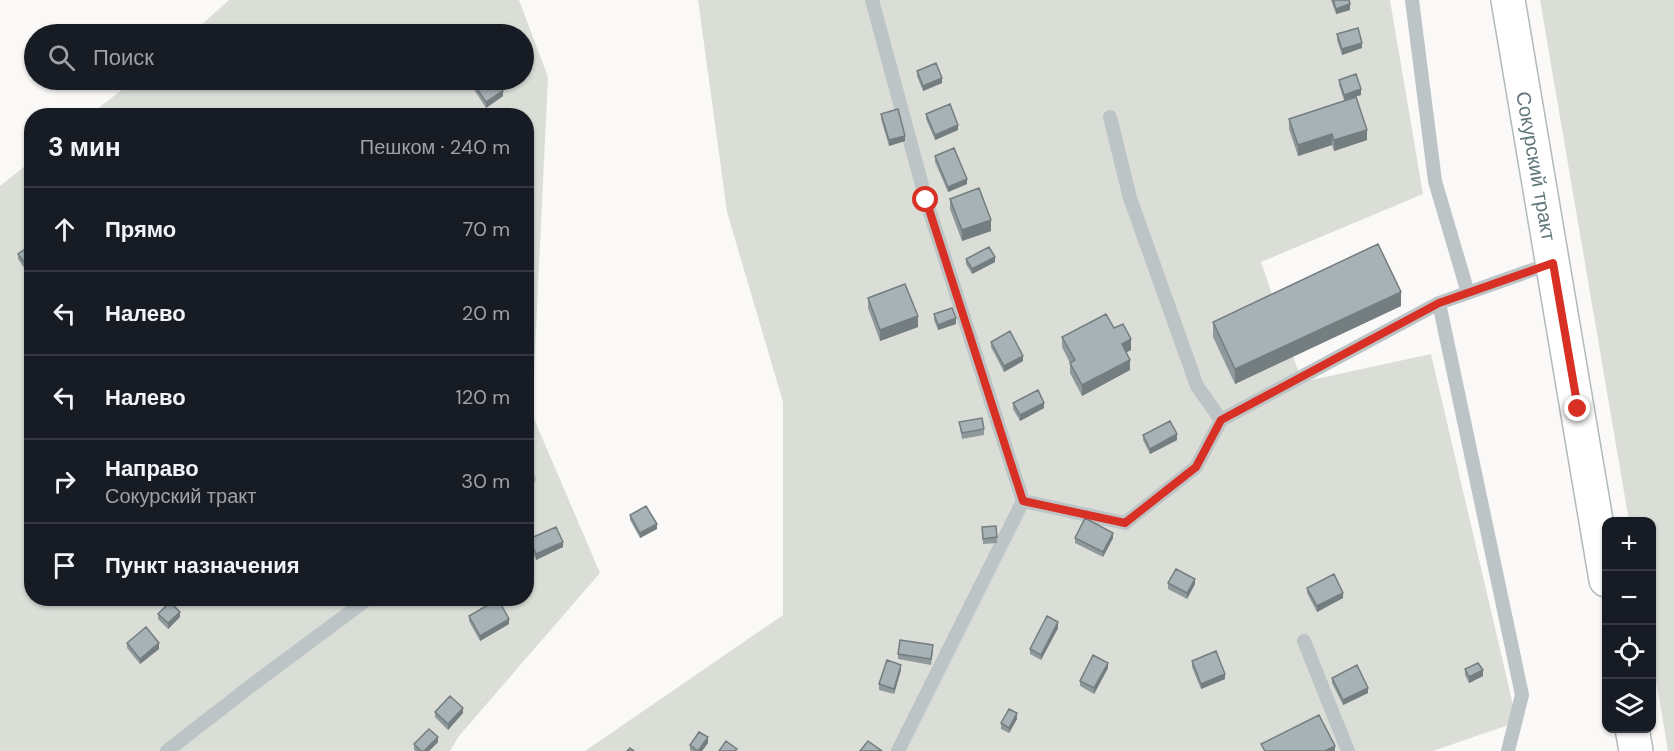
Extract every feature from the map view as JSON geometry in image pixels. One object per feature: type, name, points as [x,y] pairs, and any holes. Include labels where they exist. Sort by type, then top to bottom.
[{"type":"street","name":"Сокурский тракт","points":[[1508,0],[1604,571]]},
{"type":"street","points":[[1633,733],[1636,751]]},
{"type":"lane","points":[[872,0],[926,200],[1023,501],[897,751]]},
{"type":"lane","points":[[1412,0],[1435,182],[1468,293]]},
{"type":"lane","points":[[1110,117],[1130,198],[1197,386],[1221,420]]},
{"type":"lane","points":[[1023,501],[1125,523],[1196,467],[1221,420],[1439,303],[1553,263]]},
{"type":"lane","points":[[1439,303],[1522,695],[1508,751]]},
{"type":"lane","points":[[167,751],[358,606]]},
{"type":"lane","points":[[1304,642],[1348,751]]},
{"type":"shaded area","points":[[229,0],[519,0],[528,24],[202,24]]},
{"type":"shaded area","points":[[698,0],[1390,0],[1423,194],[1261,262],[1302,382],[1431,354],[1517,722],[1433,751],[585,751],[783,615],[783,402],[727,212]]},
{"type":"shaded area","points":[[1540,0],[1674,0],[1674,751],[1668,751],[1656,680],[1656,517],[1628,517]]},
{"type":"shaded area","points":[[534,40],[548,77],[534,372],[534,108],[98,108],[122,90],[534,90]]},
{"type":"shaded area","points":[[24,167],[24,606],[534,606],[534,419],[600,573],[459,736],[450,751],[0,751],[0,186]]},
{"type":"building","points":[[1333,0],[1349,0],[1350,4],[1336,9]]},
{"type":"building","points":[[1358,28],[1362,43],[1342,49],[1337,34]]},
{"type":"building","points":[[936,63],[942,78],[923,86],[917,71]]},
{"type":"building","points":[[1356,74],[1361,89],[1344,95],[1339,80]]},
{"type":"building","points":[[478,90],[502,90],[503,91],[486,102]]},
{"type":"building","points":[[1356,97],[1367,130],[1334,140],[1332,134],[1298,145],[1289,119]]},
{"type":"building","points":[[950,104],[958,125],[935,135],[926,114]]},
{"type":"building","points":[[898,109],[905,136],[889,140],[881,114]]},
{"type":"building","points":[[954,148],[967,179],[948,187],[935,156]]},
{"type":"building","points":[[979,188],[991,220],[962,230],[950,199]]},
{"type":"building","points":[[1378,244],[1401,292],[1235,369],[1213,322]]},
{"type":"building","points":[[989,247],[995,257],[972,269],[966,259]]},
{"type":"building","points":[[24,250],[24,262],[18,254]]},
{"type":"building","points":[[905,284],[918,316],[880,330],[868,298]]},
{"type":"building","points":[[952,308],[956,318],[938,325],[934,314]]},
{"type":"building","points":[[1106,314],[1114,328],[1123,324],[1131,339],[1122,344],[1130,360],[1082,385],[1070,363],[1075,360],[1062,337]]},
{"type":"building","points":[[1010,331],[1023,356],[1004,366],[991,342]]},
{"type":"building","points":[[1038,390],[1044,403],[1020,415],[1013,403]]},
{"type":"building","points":[[982,418],[984,429],[962,433],[959,422]]},
{"type":"building","points":[[1170,421],[1177,434],[1150,449],[1143,435]]},
{"type":"building","points":[[646,506],[657,524],[640,533],[630,515]]},
{"type":"building","points":[[1085,518],[1113,533],[1103,552],[1075,538]]},
{"type":"building","points":[[996,526],[997,537],[983,539],[982,527]]},
{"type":"building","points":[[556,527],[563,542],[536,554],[534,537]]},
{"type":"building","points":[[1176,569],[1195,579],[1187,593],[1168,583]]},
{"type":"building","points":[[1334,574],[1343,593],[1317,606],[1307,588]]},
{"type":"building","points":[[166,606],[174,606],[180,612],[168,623],[158,614]]},
{"type":"building","points":[[486,606],[502,606],[509,619],[480,636],[469,616]]},
{"type":"building","points":[[1047,616],[1058,622],[1041,655],[1030,649]]},
{"type":"building","points":[[146,627],[159,643],[140,659],[127,643]]},
{"type":"building","points":[[900,640],[933,645],[931,659],[898,654]]},
{"type":"building","points":[[1216,651],[1225,674],[1201,684],[1192,661]]},
{"type":"building","points":[[1093,655],[1108,663],[1094,688],[1080,681]]},
{"type":"building","points":[[887,660],[901,665],[894,689],[879,684]]},
{"type":"building","points":[[1478,663],[1483,670],[1469,677],[1465,669]]},
{"type":"building","points":[[1357,665],[1368,688],[1343,700],[1332,678]]},
{"type":"building","points":[[450,696],[463,708],[448,724],[435,712]]},
{"type":"building","points":[[1009,709],[1017,713],[1009,728],[1001,723]]},
{"type":"building","points":[[1319,715],[1335,746],[1325,751],[1265,751],[1261,744]]},
{"type":"building","points":[[429,729],[438,737],[424,751],[421,751],[414,744]]},
{"type":"building","points":[[699,732],[708,737],[698,751],[690,745]]},
{"type":"building","points":[[726,741],[737,749],[719,751]]},
{"type":"building","points":[[868,741],[882,751],[860,751]]},
{"type":"route","points":[[926,200],[1023,501],[1125,523],[1196,467],[1221,420],[1439,303],[1553,263],[1578,409]]}]
